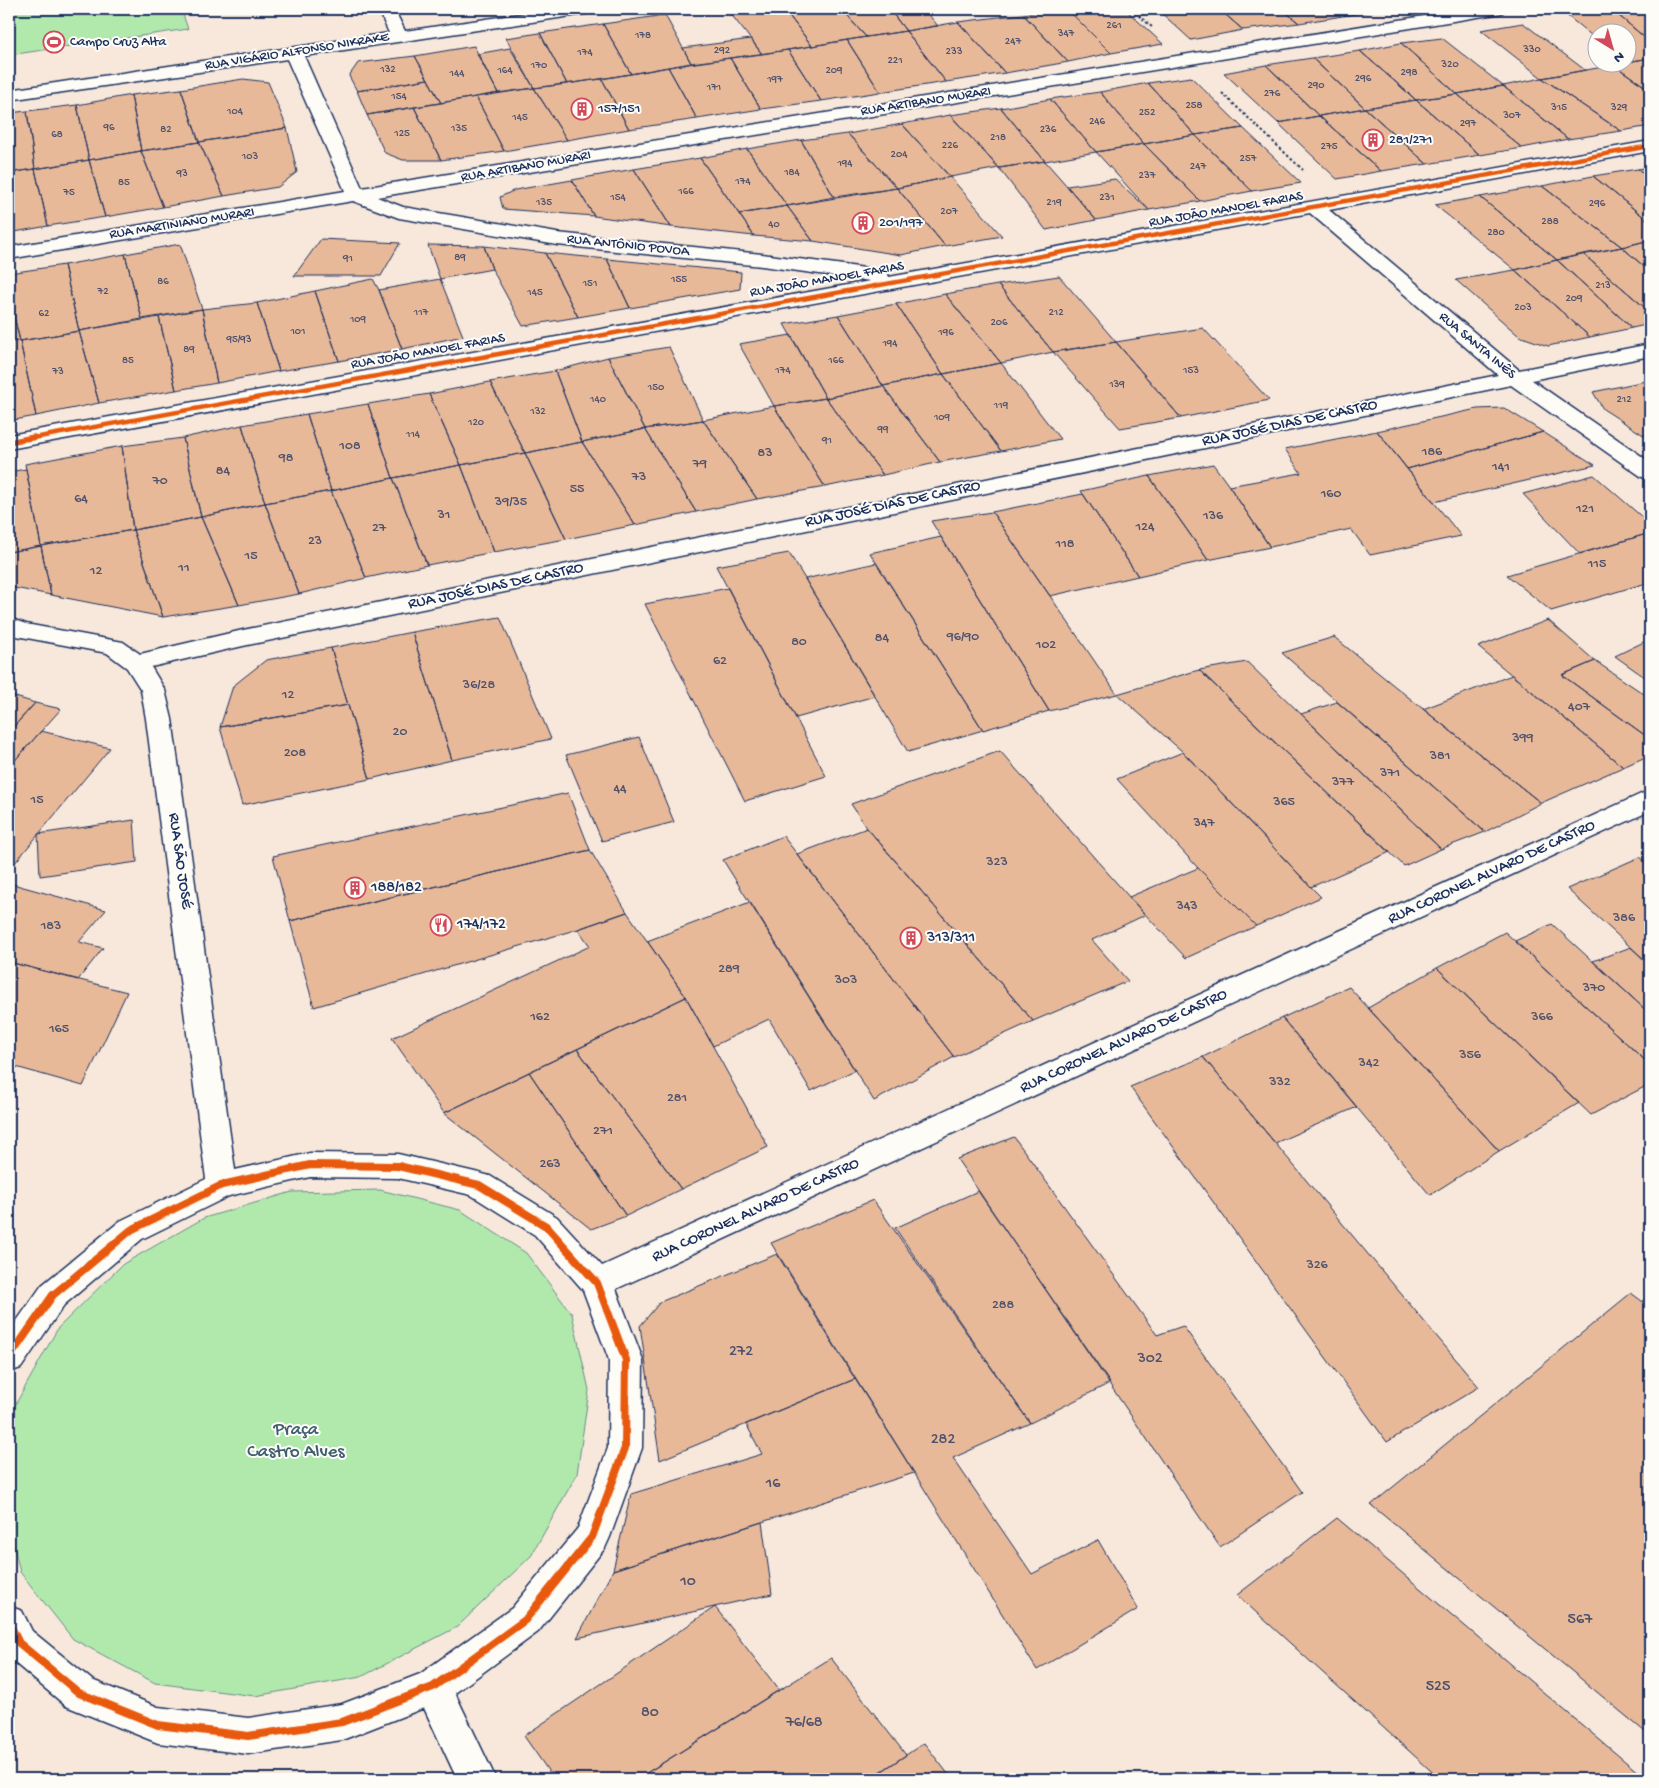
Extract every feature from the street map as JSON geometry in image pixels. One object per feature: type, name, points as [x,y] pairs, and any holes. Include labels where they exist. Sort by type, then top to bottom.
[{"type":"street","points":[[386,9],[399,36]]},
{"type":"street","name":"RUA VIGÁRIO ALFONSO NIKRAKE","points":[[9,95],[294,54],[399,36],[585,9]]},
{"type":"street","name":"RUA ARTIBANO MURARI","points":[[356,196],[696,138],[1496,9]]},
{"type":"street","points":[[294,54],[356,196]]},
{"type":"street","name":"RUA JOÃO MANOEL FARIAS","points":[[9,442],[904,279],[1650,146]]},
{"type":"street","name":"RUA MARTINIANO MURARI","points":[[9,253],[356,196]]},
{"type":"street","name":"RUA ANTÔNIO POVOA","points":[[356,196],[399,212],[557,239],[762,260],[904,279]]},
{"type":"street","name":"RUA SANTA INÊS","points":[[1314,207],[1515,378],[1650,472]]},
{"type":"street","name":"RUA JOSÉ DIAS DE CASTRO","points":[[136,663],[262,634],[1650,350]]},
{"type":"street","name":"RUA SÃO JOSÉ","points":[[12,629],[114,647],[136,663],[153,690],[159,719],[222,1186]]},
{"type":"street","name":"RUA CORONEL ALVARO DE CASTRO","points":[[597,1283],[1650,800]]},
{"type":"street","points":[[9,1358],[53,1295],[130,1230],[222,1186],[310,1165],[320,1165],[398,1166],[478,1186],[546,1226],[597,1283],[626,1360],[625,1448],[592,1537],[525,1620],[433,1687],[342,1722],[248,1736],[158,1725],[79,1693],[12,1642]]},
{"type":"street","points":[[433,1687],[477,1779]]},
{"type":"path","points":[[1188,60],[1337,203]]},
{"type":"green space","name":"Campo Cruz Alta","points":[[9,9],[181,9],[188,29],[9,55]]},
{"type":"green space","name":"Praça Castro Alves","points":[[380,1190],[460,1210],[526,1253],[572,1314],[589,1390],[577,1474],[531,1556],[457,1627],[361,1677],[255,1696],[155,1683],[73,1639],[20,1572],[9,1526],[9,1440],[14,1407],[58,1328],[123,1264],[204,1218],[292,1192]]},
{"type":"building","points":[[434,9],[481,9],[448,13]]},
{"type":"building","points":[[727,9],[784,9],[812,46],[762,54]]},
{"type":"building","points":[[784,9],[841,9],[866,37],[812,46]]},
{"type":"building","points":[[841,9],[889,9],[906,31],[866,37]]},
{"type":"building","points":[[889,9],[924,9],[938,26],[906,31]]},
{"type":"building","points":[[1067,9],[1111,53],[1068,62],[1023,14]]},
{"type":"building","points":[[1067,9],[1125,9],[1163,44],[1111,53]]},
{"type":"building","points":[[1157,9],[1219,9],[1243,30],[1191,40]]},
{"type":"building","points":[[1219,9],[1282,9],[1299,23],[1243,30]]},
{"type":"building","points":[[1282,9],[1348,9],[1355,14],[1299,23]]},
{"type":"building","points":[[1348,9],[1382,9],[1355,14]]},
{"type":"building","points":[[1611,9],[1626,22],[1586,22],[1586,31],[1565,14]]},
{"type":"building","points":[[1611,9],[1650,9],[1650,42],[1636,30],[1636,22],[1626,22]]},
{"type":"building","points":[[1023,14],[1068,62],[1005,73],[958,22]]},
{"type":"building","points":[[665,15],[691,63],[631,74],[603,24]]},
{"type":"building","points":[[958,22],[1005,73],[946,82],[906,31]]},
{"type":"building","points":[[1523,23],[1585,70],[1542,78],[1481,30]]},
{"type":"building","points":[[603,24],[631,74],[567,84],[540,33]]},
{"type":"building","points":[[1636,30],[1650,42],[1650,58],[1636,60]]},
{"type":"building","points":[[906,31],[946,82],[880,92],[847,40]]},
{"type":"building","points":[[540,33],[567,84],[534,88],[506,38]]},
{"type":"building","points":[[1442,38],[1503,86],[1457,94],[1401,43]]},
{"type":"building","points":[[751,39],[762,54],[691,63],[683,48]]},
{"type":"building","points":[[847,40],[880,92],[821,101],[788,50]]},
{"type":"building","points":[[1401,43],[1457,94],[1416,100],[1360,51]]},
{"type":"building","points":[[474,46],[498,93],[441,103],[415,56]]},
{"type":"building","points":[[510,48],[534,88],[498,93],[477,54]]},
{"type":"building","points":[[788,50],[821,101],[761,109],[730,58]]},
{"type":"building","points":[[1360,51],[1416,100],[1365,108],[1312,58]]},
{"type":"building","points":[[415,56],[428,79],[357,91],[349,76],[358,63]]},
{"type":"building","points":[[730,58],[761,109],[697,119],[668,67]]},
{"type":"building","points":[[1312,58],[1365,108],[1319,116],[1266,65]]},
{"type":"building","points":[[1650,58],[1650,90],[1624,72],[1636,72],[1636,60]]},
{"type":"building","points":[[1266,65],[1319,116],[1278,123],[1224,73]]},
{"type":"building","points":[[668,67],[697,119],[629,129],[602,79]]},
{"type":"building","points":[[1586,70],[1586,72],[1624,72],[1650,90],[1650,126],[1621,131],[1542,78]]},
{"type":"building","points":[[1191,77],[1243,128],[1195,135],[1148,83]]},
{"type":"building","points":[[1542,78],[1621,131],[1568,139],[1503,86]]},
{"type":"building","points":[[243,79],[268,82],[287,128],[199,142],[181,89]]},
{"type":"building","points":[[428,79],[441,103],[367,115],[357,91]]},
{"type":"building","name":"157/151","points":[[602,79],[629,129],[567,140],[534,88]]},
{"type":"building","points":[[1148,83],[1195,135],[1144,144],[1100,92]]},
{"type":"building","points":[[1503,86],[1568,139],[1522,148],[1457,94]]},
{"type":"building","points":[[534,88],[567,140],[504,151],[476,97]]},
{"type":"building","points":[[181,89],[199,142],[141,151],[131,95]]},
{"type":"building","points":[[1100,92],[1144,144],[1096,152],[1050,99]]},
{"type":"building","points":[[1457,94],[1522,148],[1480,155],[1416,100]]},
{"type":"building","points":[[131,95],[141,151],[89,160],[77,105]]},
{"type":"building","points":[[476,97],[504,151],[441,160],[414,107]]},
{"type":"building","points":[[1050,99],[1096,152],[1045,161],[1001,108]]},
{"type":"building","points":[[1416,100],[1480,155],[1427,164],[1365,108]]},
{"type":"building","points":[[77,105],[89,160],[35,169],[27,111]]},
{"type":"building","points":[[414,107],[441,160],[403,160],[385,153],[367,115]]},
{"type":"building","points":[[1001,108],[1045,161],[999,168],[950,115]]},
{"type":"building","name":"281/271","points":[[1365,108],[1427,164],[1381,171],[1319,116]]},
{"type":"building","points":[[27,111],[35,169],[9,173],[9,113]]},
{"type":"building","points":[[950,115],[999,168],[950,177],[902,124]]},
{"type":"building","points":[[1319,116],[1381,171],[1337,179],[1278,123]]},
{"type":"building","points":[[902,124],[950,177],[897,188],[848,134]]},
{"type":"building","points":[[287,128],[297,172],[278,187],[224,196],[199,142]]},
{"type":"building","points":[[1243,128],[1301,183],[1252,191],[1195,135]]},
{"type":"building","points":[[848,134],[897,188],[834,197],[801,140]]},
{"type":"building","points":[[1195,135],[1252,191],[1200,201],[1144,144]]},
{"type":"building","points":[[801,140],[834,197],[787,206],[747,149]]},
{"type":"building","points":[[199,142],[224,196],[163,207],[141,151]]},
{"type":"building","points":[[1144,144],[1200,201],[1149,210],[1096,152]]},
{"type":"building","points":[[747,149],[787,206],[739,214],[700,158]]},
{"type":"building","points":[[141,151],[163,207],[105,217],[89,160]]},
{"type":"building","points":[[700,158],[754,236],[671,227],[634,169]]},
{"type":"building","points":[[89,160],[105,217],[48,226],[35,169]]},
{"type":"building","points":[[1045,161],[1096,220],[1046,230],[999,168]]},
{"type":"building","points":[[1650,167],[1650,178],[1638,169]]},
{"type":"building","points":[[35,169],[48,226],[9,233],[9,173]]},
{"type":"building","points":[[634,169],[671,227],[594,216],[572,180]]},
{"type":"building","points":[[1638,169],[1650,178],[1650,222],[1593,176]]},
{"type":"building","points":[[1593,176],[1650,222],[1650,240],[1622,247],[1542,186]]},
{"type":"building","points":[[950,177],[1002,236],[945,246],[897,188]]},
{"type":"building","points":[[1115,179],[1149,210],[1096,220],[1067,186]]},
{"type":"building","points":[[572,180],[594,216],[503,209],[500,197],[515,190]]},
{"type":"building","points":[[1542,186],[1622,247],[1557,260],[1480,197]]},
{"type":"building","name":"201/197","points":[[897,188],[945,246],[901,255],[813,241],[787,206]]},
{"type":"building","points":[[1480,197],[1557,260],[1515,270],[1435,205]]},
{"type":"building","points":[[787,206],[813,241],[754,236],[739,214]]},
{"type":"building","points":[[321,239],[400,243],[381,276],[294,276]]},
{"type":"building","points":[[1650,240],[1650,272],[1622,247]]},
{"type":"building","points":[[180,244],[202,309],[142,319],[125,254]]},
{"type":"building","points":[[428,245],[484,246],[492,269],[440,279]]},
{"type":"building","points":[[484,246],[545,253],[578,317],[523,326],[492,269]]},
{"type":"building","points":[[1622,247],[1650,272],[1650,312],[1583,254]]},
{"type":"building","points":[[545,253],[607,259],[630,308],[578,317]]},
{"type":"building","points":[[125,254],[142,319],[79,331],[64,265]]},
{"type":"building","points":[[1583,254],[1650,312],[1650,324],[1632,328],[1557,260]]},
{"type":"building","points":[[607,259],[741,272],[740,289],[630,308]]},
{"type":"building","points":[[1557,260],[1632,328],[1590,337],[1515,270]]},
{"type":"building","points":[[64,265],[79,331],[20,341],[9,296],[9,273]]},
{"type":"building","points":[[1515,270],[1590,337],[1548,346],[1519,336],[1456,280]]},
{"type":"building","points":[[1059,276],[1116,342],[1053,352],[998,285]]},
{"type":"building","points":[[373,279],[402,349],[339,361],[315,291]]},
{"type":"building","points":[[440,279],[463,336],[402,349],[379,290]]},
{"type":"building","points":[[998,285],[1053,352],[1001,363],[945,294]]},
{"type":"building","points":[[315,291],[339,361],[279,371],[257,303]]},
{"type":"building","points":[[945,294],[1001,363],[943,374],[896,304]]},
{"type":"building","points":[[9,296],[20,341],[9,342]]},
{"type":"building","points":[[257,303],[279,371],[217,383],[202,309]]},
{"type":"building","points":[[896,304],[943,374],[883,386],[838,315]]},
{"type":"building","points":[[202,309],[217,383],[176,390],[159,317]]},
{"type":"building","points":[[838,315],[883,386],[826,398],[784,324]]},
{"type":"building","points":[[159,317],[176,390],[99,403],[79,331]]},
{"type":"building","points":[[1203,328],[1269,400],[1181,418],[1116,342]]},
{"type":"building","points":[[79,331],[99,403],[36,416],[20,341]]},
{"type":"building","points":[[791,335],[826,398],[774,406],[739,344]]},
{"type":"building","points":[[20,341],[36,416],[9,421],[9,342]]},
{"type":"building","points":[[1116,342],[1181,418],[1120,428],[1053,352]]},
{"type":"building","points":[[669,347],[703,420],[645,429],[608,357]]},
{"type":"building","points":[[608,357],[645,429],[582,442],[555,371]]},
{"type":"building","points":[[1001,363],[1060,439],[1001,451],[943,374]]},
{"type":"building","points":[[555,371],[582,442],[525,453],[490,382]]},
{"type":"building","points":[[943,374],[1001,451],[940,462],[883,386]]},
{"type":"building","points":[[1650,380],[1650,434],[1645,436],[1603,409],[1593,392]]},
{"type":"building","points":[[490,382],[525,453],[461,465],[429,394]]},
{"type":"building","points":[[883,386],[940,462],[883,475],[826,398]]},
{"type":"building","points":[[429,394],[461,465],[393,478],[368,404]]},
{"type":"building","points":[[826,398],[883,475],[825,487],[774,406]]},
{"type":"building","points":[[368,404],[393,478],[331,491],[307,414]]},
{"type":"building","points":[[774,406],[825,487],[757,499],[703,420]]},
{"type":"building","points":[[1504,408],[1543,432],[1407,469],[1377,431],[1477,409]]},
{"type":"building","points":[[307,414],[331,491],[265,503],[242,425]]},
{"type":"building","points":[[703,420],[757,499],[696,512],[645,429]]},
{"type":"building","points":[[242,425],[265,503],[201,517],[183,438]]},
{"type":"building","points":[[645,429],[696,512],[635,525],[582,442]]},
{"type":"building","points":[[1377,431],[1461,536],[1370,555],[1351,529],[1270,547],[1229,486],[1301,473],[1285,449]]},
{"type":"building","points":[[1543,432],[1595,465],[1434,502],[1407,469]]},
{"type":"building","points":[[183,438],[201,517],[133,530],[122,446]]},
{"type":"building","points":[[582,442],[635,525],[566,539],[525,453]]},
{"type":"building","points":[[122,446],[133,530],[41,546],[25,464]]},
{"type":"building","points":[[525,453],[566,539],[494,552],[461,465]]},
{"type":"building","points":[[1213,464],[1270,547],[1208,560],[1149,476]]},
{"type":"building","points":[[461,465],[494,552],[427,565],[393,478]]},
{"type":"building","points":[[26,469],[41,546],[9,552],[9,472]]},
{"type":"building","points":[[1594,475],[1650,524],[1650,533],[1580,554],[1523,494]]},
{"type":"building","points":[[1149,476],[1208,560],[1138,576],[1081,491]]},
{"type":"building","points":[[393,478],[427,565],[366,578],[331,491]]},
{"type":"building","points":[[331,491],[366,578],[299,594],[265,503]]},
{"type":"building","points":[[1083,494],[1138,576],[1050,596],[992,512]]},
{"type":"building","points":[[265,503],[299,594],[239,605],[201,517]]},
{"type":"building","points":[[992,512],[1117,694],[1049,711],[931,521]]},
{"type":"building","points":[[201,517],[239,605],[163,617],[133,530]]},
{"type":"building","points":[[133,530],[163,617],[51,595],[41,546]]},
{"type":"building","points":[[1650,533],[1650,582],[1551,611],[1507,575]]},
{"type":"building","points":[[941,537],[1049,711],[983,730],[870,553]]},
{"type":"building","points":[[41,546],[51,595],[9,587],[9,552]]},
{"type":"building","points":[[789,553],[875,696],[796,718],[716,566]]},
{"type":"building","points":[[876,563],[983,730],[908,752],[805,579]]},
{"type":"building","points":[[728,588],[826,776],[745,801],[645,604]]},
{"type":"building","points":[[500,617],[551,739],[452,760],[412,632]]},
{"type":"building","points":[[1548,620],[1595,661],[1562,675],[1650,739],[1650,755],[1623,767],[1478,647]]},
{"type":"building","points":[[412,632],[452,760],[370,779],[331,648]]},
{"type":"building","points":[[1334,637],[1541,803],[1485,832],[1282,653]]},
{"type":"building","points":[[1650,639],[1650,681],[1615,656]]},
{"type":"building","points":[[331,648],[348,705],[220,727],[233,686],[266,660]]},
{"type":"building","points":[[1595,661],[1650,698],[1650,739],[1562,675]]},
{"type":"building","points":[[1247,662],[1441,849],[1404,866],[1199,670]]},
{"type":"building","points":[[1199,670],[1390,852],[1311,887],[1183,752],[1117,694]]},
{"type":"building","points":[[1512,675],[1623,767],[1541,803],[1423,709]]},
{"type":"building","points":[[9,695],[35,703],[9,732]]},
{"type":"building","points":[[1337,702],[1485,832],[1441,849],[1301,714]]},
{"type":"building","points":[[35,703],[61,709],[9,767],[9,732]]},
{"type":"building","points":[[348,705],[370,779],[242,805],[220,727]]},
{"type":"building","points":[[41,731],[110,748],[9,870],[9,767]]},
{"type":"building","points":[[639,737],[674,822],[602,841],[566,755]]},
{"type":"building","points":[[1000,751],[1145,915],[1092,940],[1128,981],[1033,1021],[867,828],[851,804]]},
{"type":"building","points":[[1183,752],[1321,897],[1256,926],[1198,868],[1117,779]]},
{"type":"building","name":"188/182","points":[[568,793],[590,850],[290,921],[273,856]]},
{"type":"building","points":[[134,820],[137,862],[40,876],[38,834]]},
{"type":"building","name":"313/311","points":[[867,828],[1033,1021],[954,1057],[797,854]]},
{"type":"building","points":[[783,836],[954,1057],[874,1101],[723,860]]},
{"type":"building","name":"174/172","points":[[590,850],[627,912],[578,929],[314,1007],[290,921]]},
{"type":"building","points":[[1640,857],[1650,866],[1650,965],[1567,889]]},
{"type":"building","points":[[1198,868],[1256,926],[1186,958],[1129,897]]},
{"type":"building","points":[[9,883],[106,910],[79,942],[103,948],[78,980],[9,962]]},
{"type":"building","points":[[750,902],[855,1070],[811,1091],[769,1019],[713,1046],[686,997],[647,941]]},
{"type":"building","points":[[627,912],[686,997],[444,1113],[392,1038],[590,946],[578,929]]},
{"type":"building","points":[[1552,924],[1650,1014],[1650,1065],[1515,941]]},
{"type":"building","points":[[1505,932],[1650,1065],[1650,1084],[1591,1115],[1437,968]]},
{"type":"building","points":[[1631,947],[1650,965],[1650,1014],[1593,961]]},
{"type":"building","points":[[9,962],[127,992],[83,1086],[9,1065]]},
{"type":"building","points":[[1437,968],[1579,1103],[1499,1151],[1368,1008]]},
{"type":"building","points":[[1349,987],[1499,1151],[1430,1195],[1282,1018]]},
{"type":"building","points":[[686,997],[768,1147],[681,1189],[577,1049]]},
{"type":"building","points":[[1282,1018],[1357,1107],[1275,1143],[1203,1057]]},
{"type":"building","points":[[577,1049],[681,1189],[626,1216],[529,1072]]},
{"type":"building","points":[[1203,1057],[1479,1387],[1387,1442],[1130,1087]]},
{"type":"building","points":[[529,1072],[626,1216],[591,1229],[444,1113]]},
{"type":"building","points":[[1014,1137],[1157,1335],[1183,1326],[1302,1492],[1220,1547],[957,1159]]},
{"type":"building","points":[[978,1191],[1110,1383],[1030,1423],[895,1228]]},
{"type":"building","points":[[873,1200],[1030,1423],[953,1458],[1032,1574],[1098,1540],[1138,1609],[1037,1670],[771,1243]]},
{"type":"building","points":[[777,1254],[855,1379],[660,1460],[640,1326],[660,1302]]},
{"type":"building","points":[[1631,1293],[1650,1307],[1650,1736],[1371,1505]]},
{"type":"building","points":[[855,1379],[914,1473],[613,1570],[631,1494],[762,1454],[746,1424]]},
{"type":"building","points":[[1337,1518],[1646,1779],[1440,1779],[1237,1595]]},
{"type":"building","points":[[762,1522],[772,1594],[577,1638],[613,1570]]},
{"type":"building","points":[[715,1607],[779,1690],[637,1779],[554,1779],[524,1736]]},
{"type":"building","points":[[831,1658],[906,1755],[870,1779],[637,1779]]},
{"type":"building","points":[[924,1743],[952,1779],[870,1779]]},
{"type":"cycle path","points":[[9,442],[1650,146]]},
{"type":"cycle path","points":[[9,1358],[53,1295],[131,1230],[222,1185],[310,1165],[398,1166],[479,1185],[546,1226],[597,1283],[626,1360],[625,1448],[592,1537],[525,1620],[433,1687],[342,1722],[248,1736],[158,1725],[79,1693],[19,1643],[9,1623]]},
{"type":"place","name":"Campo Cruz Alta","points":[[54,42]]},
{"type":"place","name":"157/151","points":[[582,109]]},
{"type":"place","name":"281/271","points":[[1373,140]]},
{"type":"place","name":"201/197","points":[[863,223]]},
{"type":"place","name":"188/182","points":[[355,888]]},
{"type":"place","name":"174/172","points":[[441,925]]},
{"type":"place","name":"313/311","points":[[911,938]]}]
